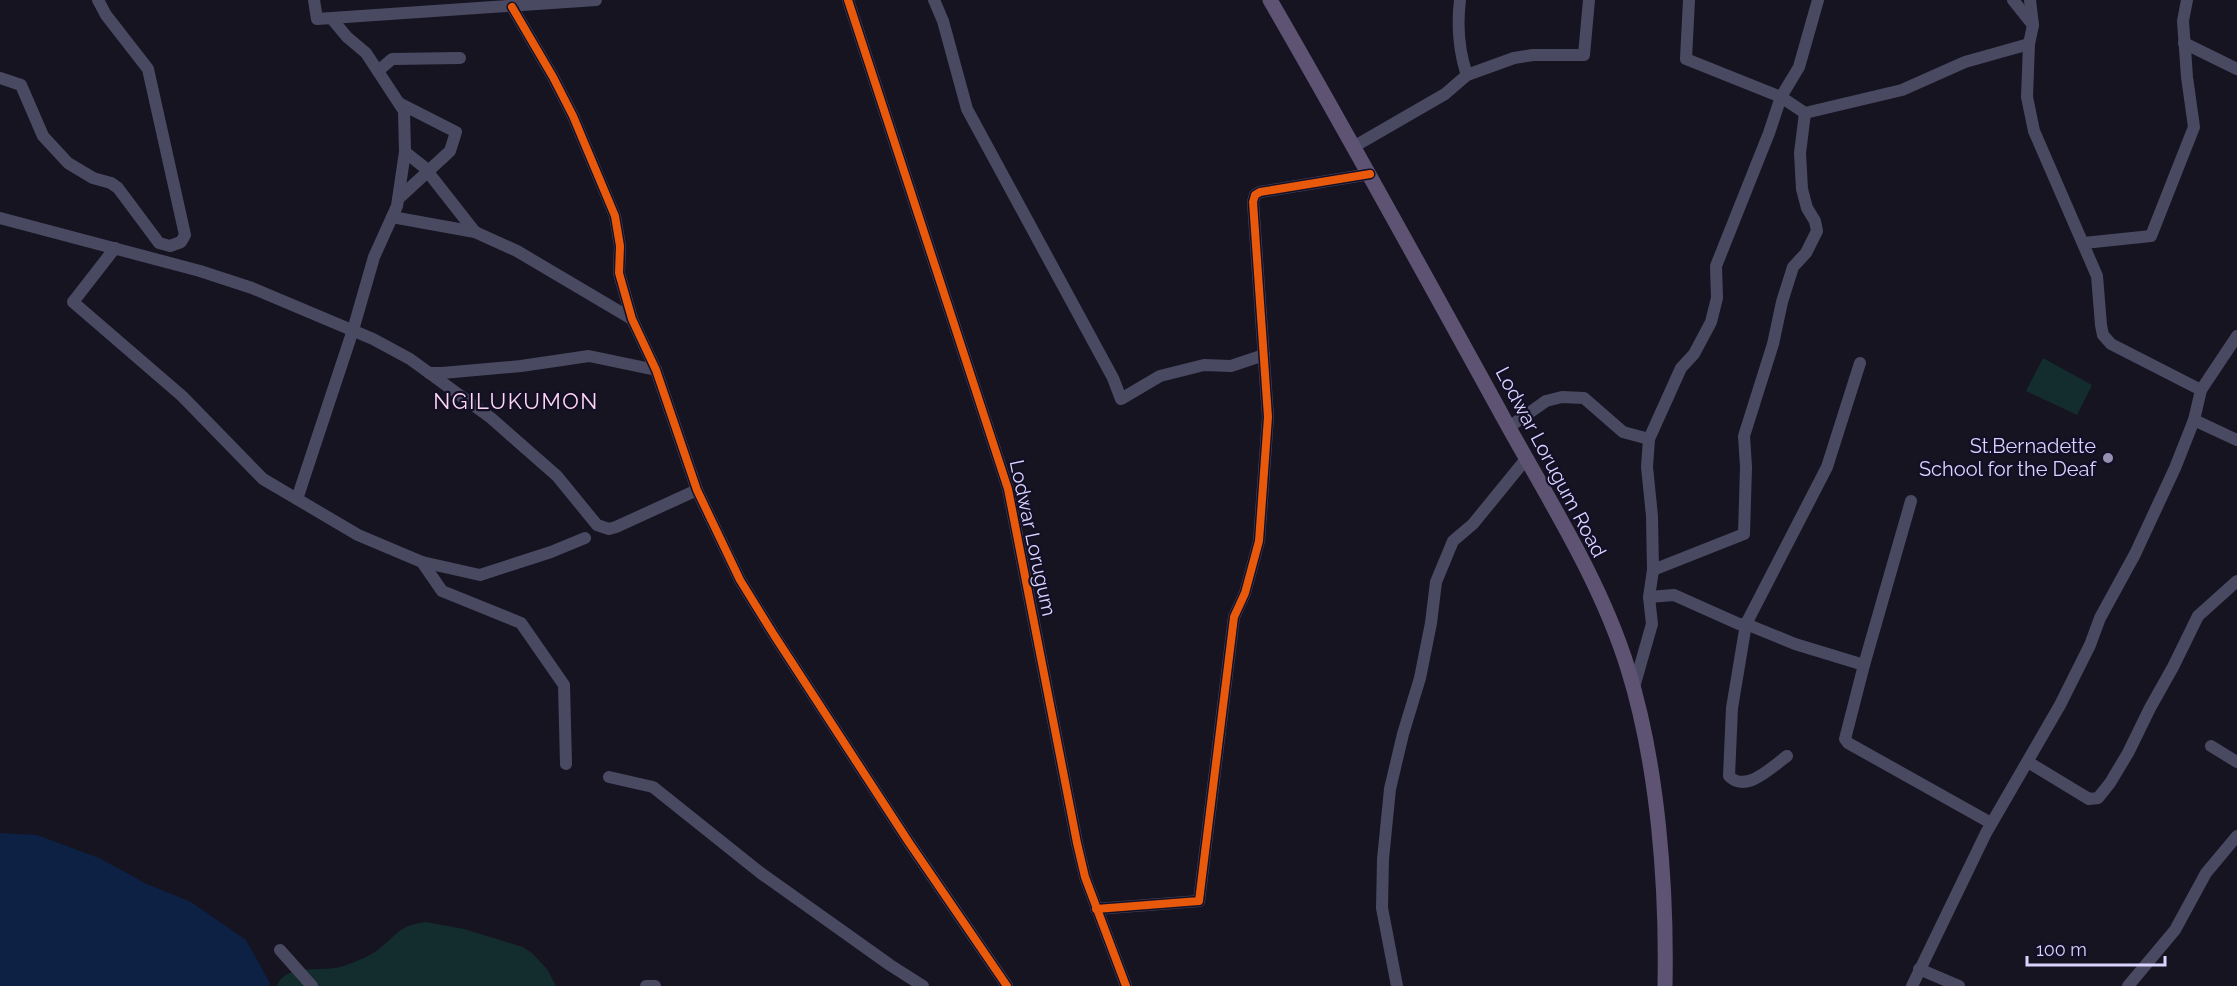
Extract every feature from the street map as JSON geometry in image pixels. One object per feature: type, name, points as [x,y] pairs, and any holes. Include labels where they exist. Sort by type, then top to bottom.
[{"type":"main road","name":"Lodwar Lorugum Road","points":[[1269,0],[1355,146],[1570,540],[1605,610],[1634,687],[1654,796],[1666,940],[1665,986]]},
{"type":"street","points":[[0,78],[21,85],[43,136],[68,163],[93,178],[115,186],[159,243],[170,246],[181,242],[184,235],[148,69],[106,15],[98,0]]},
{"type":"street","points":[[314,0],[317,19],[596,0]]},
{"type":"street","name":"Lodwar Lorugum","points":[[848,0],[1006,480],[1085,878],[1126,986]]},
{"type":"street","points":[[934,0],[943,21],[967,109],[1113,378],[1121,399],[1160,376],[1204,365],[1231,366],[1264,356]]},
{"type":"street","points":[[1460,0],[1458,12],[1462,61],[1467,75]]},
{"type":"street","points":[[1355,146],[1445,94],[1467,75],[1514,58],[1533,54],[1584,55],[1588,0]]},
{"type":"street","points":[[1689,0],[1686,23],[1686,59],[1781,98],[1804,113],[1902,90],[1965,62],[2028,44]]},
{"type":"street","points":[[1634,687],[1652,624],[1649,597],[1653,570],[1652,516],[1648,487],[1649,438],[1681,368],[1694,354],[1711,322],[1717,298],[1716,266],[1781,98],[1799,67],[1818,0]]},
{"type":"street","points":[[2013,0],[2033,25]]},
{"type":"street","points":[[2030,0],[2033,25],[2028,44],[2027,97],[2034,131],[2097,276],[2103,335],[2111,344],[2201,390]]},
{"type":"street","points":[[2084,243],[2151,236],[2194,126],[2184,43],[2183,21],[2187,0]]},
{"type":"street","points":[[512,7],[573,116],[615,216],[620,239],[619,273],[632,319],[656,370],[697,490],[740,580],[908,841],[1007,986]]},
{"type":"street","points":[[297,499],[353,330],[374,257],[398,199],[405,152],[404,111],[366,53],[347,37],[332,19]]},
{"type":"street","points":[[2184,43],[2237,69]]},
{"type":"street","points":[[378,71],[392,59],[460,58]]},
{"type":"street","points":[[398,102],[456,132],[450,151],[398,199]]},
{"type":"street","points":[[1653,570],[1744,534],[1746,467],[1744,436],[1773,344],[1782,302],[1793,267],[1806,253],[1817,231],[1802,189],[1800,153],[1804,113]]},
{"type":"street","points":[[405,152],[428,172],[475,232]]},
{"type":"street","points":[[1096,909],[1198,901],[1234,617],[1245,592],[1259,541],[1263,512],[1268,417],[1253,202],[1255,195],[1260,192],[1370,174]]},
{"type":"street","points":[[392,217],[475,232],[517,250],[632,319]]},
{"type":"street","points":[[0,218],[200,271],[252,288],[353,330],[410,359],[490,418],[557,476],[597,525],[609,529],[616,527],[697,490]]},
{"type":"street","points":[[115,248],[74,302],[182,396],[263,478],[297,499],[358,535],[422,562],[480,575],[551,552],[585,538]]},
{"type":"street","points":[[1912,986],[1991,823],[2060,705],[2090,645],[2100,618],[2135,554],[2175,468],[2194,420],[2201,390],[2237,336]]},
{"type":"street","points":[[429,373],[520,366],[589,356],[656,370]]},
{"type":"street","points":[[1787,756],[1748,782],[1733,781],[1729,776],[1732,708],[1746,624],[1827,467],[1860,363]]},
{"type":"street","points":[[1509,427],[1546,401],[1573,397],[1584,398],[1623,432],[1649,438]]},
{"type":"street","points":[[2194,420],[2237,440]]},
{"type":"street","points":[[1397,986],[1382,908],[1383,859],[1390,789],[1403,734],[1420,678],[1431,624],[1436,582],[1454,541],[1473,524],[1526,459]]},
{"type":"street","points":[[1911,501],[1845,739],[1848,743],[1991,823]]},
{"type":"street","points":[[422,562],[442,591],[521,623],[564,685],[566,764]]},
{"type":"street","points":[[2028,762],[2089,799],[2098,798],[2128,753],[2198,616],[2237,581]]},
{"type":"street","points":[[1649,597],[1674,595],[1739,624],[1746,624],[1795,644],[1864,665]]},
{"type":"street","points":[[2211,746],[2237,762]]},
{"type":"street","points":[[609,777],[653,788],[762,874],[923,986]]},
{"type":"street","points":[[2128,986],[2175,930],[2206,873],[2237,838]]},
{"type":"street","points":[[280,950],[312,986]]},
{"type":"street","points":[[1920,969],[1959,986]]},
{"type":"street","points":[[646,986],[655,986]]},
{"type":"green space","points":[[2043,358],[2092,385],[2077,415],[2026,391]]},
{"type":"green space","points":[[426,922],[464,929],[523,947],[547,969],[556,986],[277,986],[281,979],[295,971],[340,967],[360,960],[379,949],[404,928]]},
{"type":"water","points":[[0,833],[37,835],[99,858],[147,884],[191,902],[246,940],[270,983],[269,986],[0,986]]},
{"type":"cycle path","points":[[848,0],[1008,489],[1085,877],[1126,986]]},
{"type":"cycle path","points":[[512,7],[573,116],[615,216],[620,246],[619,273],[632,319],[656,370],[697,490],[740,580],[908,841],[1007,986]]},
{"type":"cycle path","points":[[1096,909],[1199,901],[1234,617],[1245,593],[1259,541],[1268,417],[1253,202],[1255,195],[1260,192],[1370,174]]},
{"type":"place","name":"St.Bernadette School for the Deaf","points":[[2108,458]]},
{"type":"district","name":"NGILUKUMON","points":[[516,401]]}]
